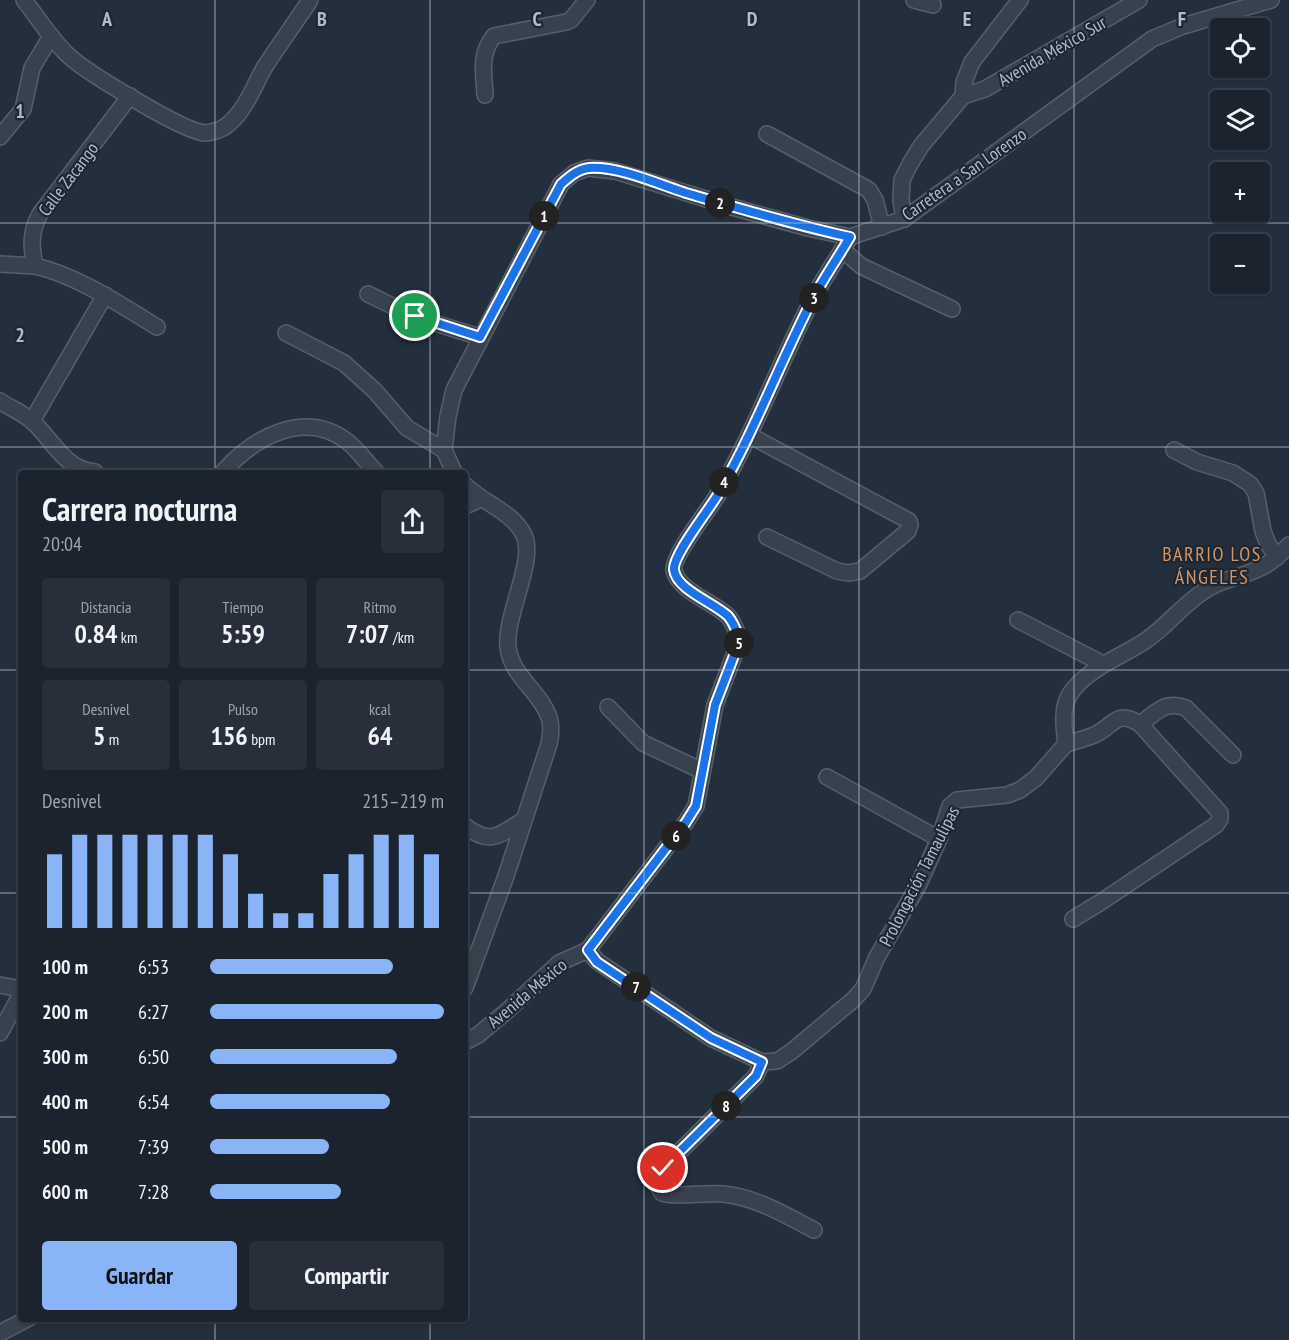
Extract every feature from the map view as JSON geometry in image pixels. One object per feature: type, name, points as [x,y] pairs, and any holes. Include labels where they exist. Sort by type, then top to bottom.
[{"type":"street","points":[[24,0],[69,56],[130,96],[184,126],[206,133],[222,128],[236,117],[265,67],[310,0]]},
{"type":"street","points":[[485,95],[483,57],[487,44],[494,36],[566,22],[571,20],[587,0]]},
{"type":"street","points":[[914,0],[933,5]]},
{"type":"street","points":[[904,219],[901,200],[902,180],[910,164],[921,146],[963,96],[964,81],[972,63],[1020,0]]},
{"type":"street","name":"Avenida México Sur","points":[[963,96],[985,89],[1139,0]]},
{"type":"street","name":"Carretera a San Lorenzo","points":[[444,450],[454,390],[561,184],[574,173],[588,168],[615,171],[808,228],[847,244],[904,219],[1152,39],[1183,26],[1271,0]]},
{"type":"street","points":[[0,137],[23,109],[30,72],[51,36]]},
{"type":"street","name":"Calle Zacango","points":[[35,266],[31,235],[40,214],[130,96]]},
{"type":"street","points":[[767,134],[869,190],[875,200],[882,228]]},
{"type":"street","points":[[847,244],[861,266],[952,309]]},
{"type":"street","name":"Avenida México","points":[[468,1040],[507,1011],[559,963],[588,950],[696,806],[715,705],[740,640],[730,618],[685,588],[676,578],[674,567],[678,553],[718,494],[749,435],[809,305],[847,244]]},
{"type":"street","points":[[0,264],[48,269],[105,295],[157,327]]},
{"type":"street","points":[[368,294],[415,316],[480,337]]},
{"type":"street","points":[[32,421],[105,295]]},
{"type":"street","points":[[286,333],[344,363],[375,391],[407,428],[444,450],[453,470]]},
{"type":"street","points":[[0,401],[32,421],[61,455],[75,467],[87,470]]},
{"type":"street","points":[[225,470],[257,441],[291,428],[308,427],[334,433],[348,442],[374,470]]},
{"type":"street","points":[[749,435],[909,521],[910,525],[908,531],[860,571],[848,573],[837,571],[767,537]]},
{"type":"street","points":[[1174,450],[1197,462],[1233,473],[1250,484],[1256,493],[1263,531],[1277,557]]},
{"type":"street","points":[[468,487],[517,523],[525,537],[527,547],[525,565],[508,626],[508,646],[510,659],[545,709],[551,730],[549,744],[524,820],[468,979]]},
{"type":"street","points":[[468,505],[482,499]]},
{"type":"street","points":[[1072,919],[1216,825],[1220,819],[1220,813],[1140,724],[1129,717],[1120,718],[1095,735],[1066,744],[1063,726],[1070,694],[1103,664],[1144,642],[1200,593],[1226,580],[1265,566],[1289,545]]},
{"type":"street","points":[[1018,620],[1103,664]]},
{"type":"street","points":[[1140,724],[1168,705],[1186,708],[1233,755]]},
{"type":"street","points":[[608,707],[643,743],[702,771]]},
{"type":"street","name":"Prolongación Tamaulipas","points":[[762,1062],[777,1061],[791,1052],[863,989],[878,957],[918,886],[939,839],[950,806],[957,800],[1007,795],[1020,790],[1036,778],[1066,744]]},
{"type":"street","points":[[828,777],[939,839]]},
{"type":"street","points":[[468,828],[478,836],[490,838],[524,820]]},
{"type":"street","points":[[588,950],[597,962],[711,1038],[762,1062],[756,1076],[663,1168],[657,1184],[662,1193],[671,1195],[724,1194],[755,1200],[814,1230]]},
{"type":"street","points":[[0,985],[18,988]]},
{"type":"street","points":[[0,1033],[18,1000]]},
{"type":"street","points":[[0,1333],[24,1322]]},
{"type":"district","name":"BARRIO LOS ÁNGELES","points":[[1212,566]]},
{"type":"route","points":[[415,316],[480,337],[561,184],[574,173],[588,168],[615,171],[732,207],[850,237],[809,305],[749,435],[718,494],[678,553],[674,567],[676,578],[685,588],[730,618],[740,640],[715,705],[696,806],[604,932],[588,950],[597,962],[711,1038],[762,1062],[756,1076],[663,1168]]}]
